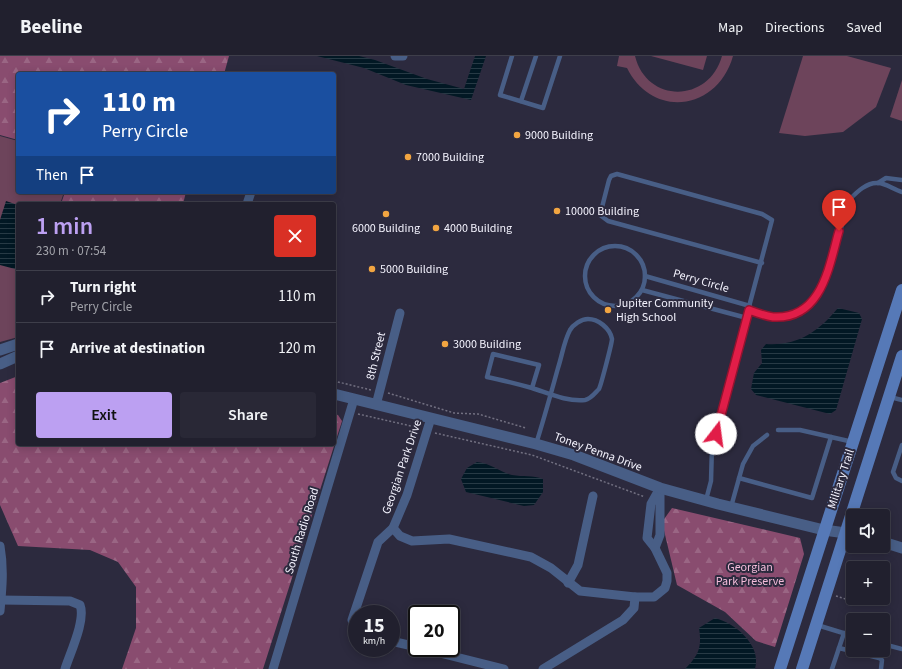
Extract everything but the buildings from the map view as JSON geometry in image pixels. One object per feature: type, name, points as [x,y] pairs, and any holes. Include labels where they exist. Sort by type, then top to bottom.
[{"type":"main road","name":"Military Trail","points":[[780,669],[902,290]]},
{"type":"main road","name":"Military Trail","points":[[856,509],[902,356]]},
{"type":"main road","name":"Military Trail","points":[[802,669],[846,541]]},
{"type":"street","points":[[395,56],[403,56]]},
{"type":"street","name":"8th Street","points":[[376,405],[400,313]]},
{"type":"street","points":[[0,350],[16,345]]},
{"type":"street","points":[[0,364],[16,357]]},
{"type":"street","name":"Toney Penna Drive","points":[[336,394],[536,444],[574,456],[660,488],[824,530],[846,533]]},
{"type":"street","name":"South Radio Road","points":[[273,669],[354,399]]},
{"type":"street","name":"Georgian Park Drive","points":[[357,605],[378,542],[394,528],[407,495],[431,418]]},
{"type":"street","points":[[394,528],[400,536],[412,541],[449,538],[531,557],[551,568],[580,591],[635,597],[654,597],[665,588],[667,573],[655,548],[660,535],[660,488]]},
{"type":"street","points":[[568,582],[578,565],[593,496]]},
{"type":"street","points":[[890,544],[902,548]]},
{"type":"street","points":[[0,546],[4,572],[1,584],[0,611]]},
{"type":"street","points":[[543,669],[622,620],[634,608],[635,597]]},
{"type":"street","points":[[0,600],[70,601],[80,605],[82,611],[80,622],[65,669]]},
{"type":"street","points":[[456,657],[504,669]]},
{"type":"lane","points":[[512,56],[500,95],[544,108],[560,56]]},
{"type":"lane","points":[[521,101],[536,56]]},
{"type":"lane","points":[[706,500],[711,481],[712,446],[762,263],[772,220],[770,217],[617,174],[612,176],[609,180],[600,215],[608,221],[762,263]]},
{"type":"lane","name":"Perry Circle","points":[[645,276],[750,308],[773,317],[789,316],[804,309],[815,299],[824,285],[850,199],[857,191],[868,185],[878,183],[886,178],[902,180]]},
{"type":"lane","points":[[878,183],[902,192]]},
{"type":"lane","points":[[608,246],[622,246],[638,256],[644,265],[645,276],[642,290],[630,302],[615,306],[607,305],[594,297],[587,287],[584,274],[592,255],[608,246]]},
{"type":"lane","name":"Perry Circle","points":[[642,290],[747,318]]},
{"type":"lane","points":[[532,388],[539,365],[493,354],[487,376],[551,394],[571,399],[586,400],[593,396],[600,387],[612,340],[607,329],[600,322],[588,319],[579,321],[571,329],[551,394],[536,444]]},
{"type":"lane","points":[[889,397],[902,400]]},
{"type":"lane","points":[[778,430],[800,430],[853,442]]},
{"type":"lane","points":[[731,507],[743,464],[753,446],[767,435]]},
{"type":"lane","points":[[739,478],[812,498],[831,437]]},
{"type":"lane","points":[[902,445],[893,472],[896,478],[902,481]]},
{"type":"lane","points":[[816,625],[844,633],[832,669]]},
{"type":"lane","points":[[890,646],[902,649]]},
{"type":"lane","points":[[839,648],[879,658],[882,660],[881,669]]},
{"type":"path","points":[[336,381],[368,389]]},
{"type":"path","points":[[388,393],[454,413],[478,414],[526,428]]},
{"type":"path","points":[[358,414],[421,428]]},
{"type":"path","points":[[432,432],[442,436],[465,439],[532,455],[645,497]]},
{"type":"path","points":[[836,596],[846,599]]},
{"type":"green space","points":[[0,56],[229,56],[225,72],[16,72],[16,139],[0,135]]},
{"type":"green space","points":[[64,194],[186,194],[184,202],[62,202]]},
{"type":"green space","points":[[16,377],[16,446],[334,446],[263,669],[122,669],[136,628],[136,587],[118,562],[90,550],[18,546],[0,505],[0,383]]},
{"type":"green space","points":[[336,414],[342,421],[336,440]]},
{"type":"green space","name":"Georgian Park Preserve","points":[[672,508],[800,538],[804,554],[775,647],[756,641],[725,612],[677,585],[662,522]]},
{"type":"shaded area","points":[[619,56],[635,56],[642,72],[652,83],[664,89],[678,92],[692,89],[705,83],[715,71],[722,56],[733,56],[725,74],[714,88],[700,97],[684,102],[668,101],[652,96],[638,85],[627,68],[617,66]]},
{"type":"shaded area","points":[[651,56],[707,56],[703,70]]},
{"type":"shaded area","points":[[803,56],[847,56],[891,68],[876,107],[843,132],[805,136],[779,133]]},
{"type":"shaded area","points":[[902,80],[902,121],[890,117]]},
{"type":"shaded area","points":[[0,136],[16,140],[16,194],[63,194],[61,202],[16,202],[16,338],[0,342]]},
{"type":"water","points":[[317,56],[359,56],[375,60],[427,79],[464,89],[475,56],[486,56],[471,100],[406,85],[364,68]]},
{"type":"water","points":[[6,201],[16,204],[15,269],[0,265],[0,220]]},
{"type":"water","points":[[838,308],[859,313],[862,319],[836,410],[830,414],[756,395],[751,389],[754,373],[762,363],[761,350],[766,344],[788,343],[806,336],[823,324]]},
{"type":"water","points":[[477,462],[486,464],[512,475],[543,479],[543,492],[534,505],[524,506],[466,492],[461,479],[467,468]]},
{"type":"water","points":[[715,618],[731,625],[745,636],[755,652],[755,669],[685,669],[694,659],[700,646],[699,628]]},
{"type":"place","name":"9000 Building","points":[[517,135]]},
{"type":"place","name":"7000 Building","points":[[408,157]]},
{"type":"place","name":"10000 Building","points":[[557,211]]},
{"type":"place","name":"6000 Building","points":[[386,214]]},
{"type":"place","name":"4000 Building","points":[[436,228]]},
{"type":"place","name":"5000 Building","points":[[372,269]]},
{"type":"place","name":"Jupiter Community High School","points":[[608,310]]},
{"type":"place","name":"3000 Building","points":[[445,344]]},
{"type":"route","points":[[716,434],[749,310],[773,317],[789,316],[804,309],[815,299],[824,285],[839,231]]}]
